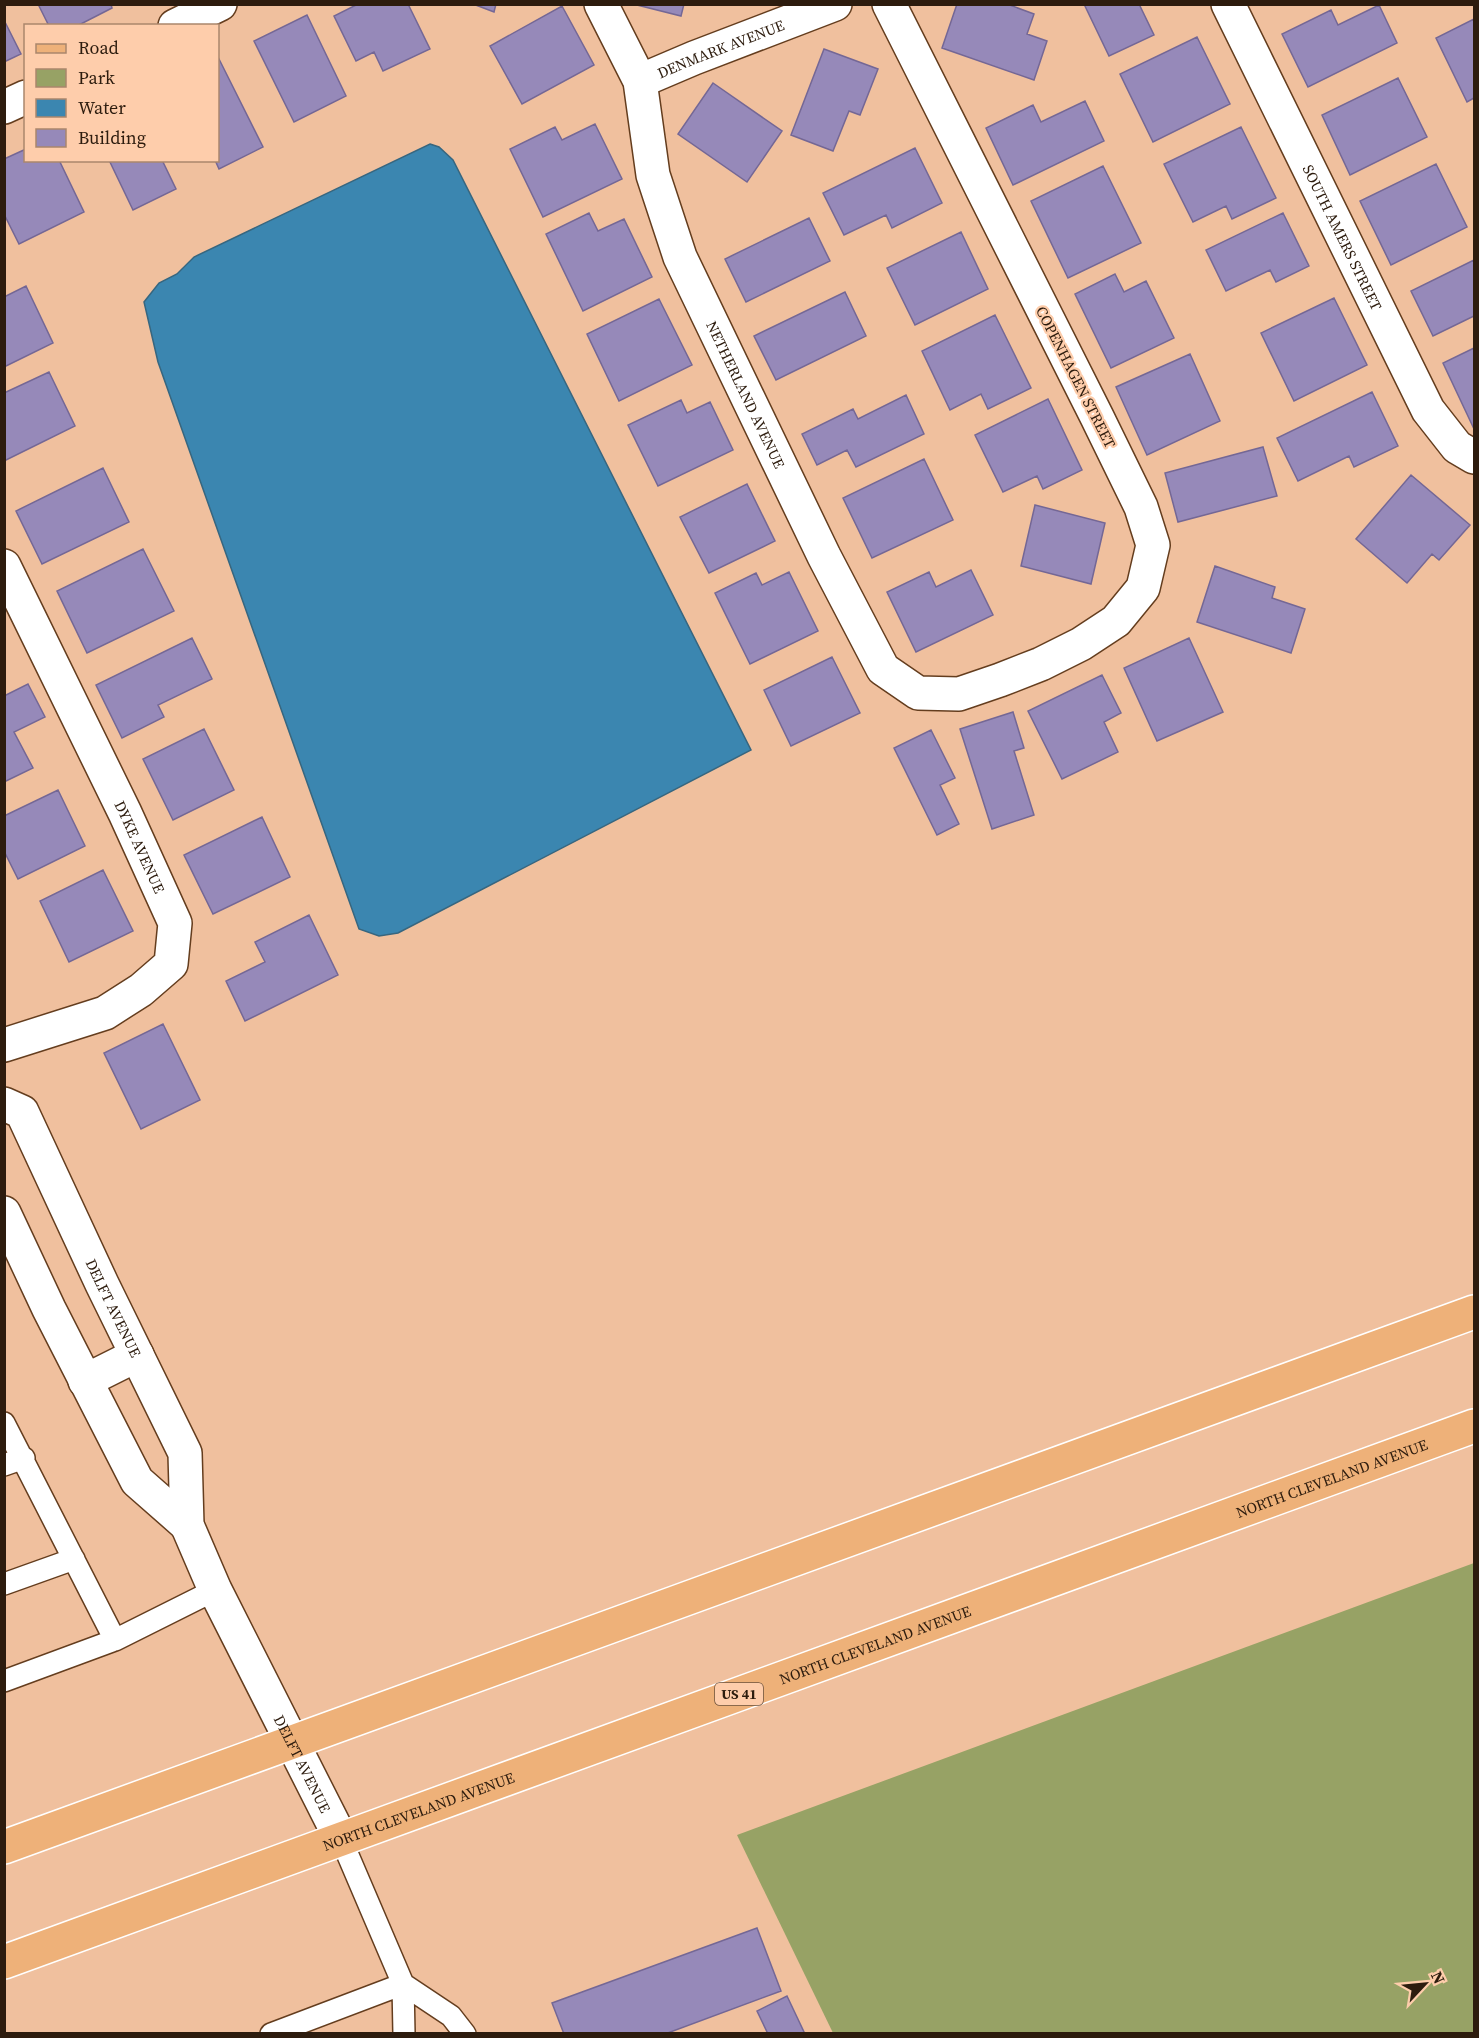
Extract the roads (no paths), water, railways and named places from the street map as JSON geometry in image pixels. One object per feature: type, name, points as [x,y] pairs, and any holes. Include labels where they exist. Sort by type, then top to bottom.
[{"type":"main road","points":[[4,1847],[1474,1312]]},
{"type":"main road","name":"NORTH CLEVELAND AVENUE","points":[[4,1962],[1474,1426]]},
{"type":"street","points":[[179,24],[220,4]]},
{"type":"street","name":"NETHERLAND AVENUE","points":[[601,4],[640,81],[653,175],[680,257],[824,556],[883,669],[918,693],[959,694],[986,685]]},
{"type":"street","name":"DENMARK AVENUE","points":[[640,81],[836,4]]},
{"type":"street","name":"COPENHAGEN STREET","points":[[889,4],[1097,417],[1141,507],[1153,544],[1143,588],[1116,621],[1081,644],[1041,664],[986,685]]},
{"type":"street","name":"SOUTH AMERS STREET","points":[[1228,4],[1428,410],[1457,447],[1474,457]]},
{"type":"street","points":[[4,107],[24,98]]},
{"type":"street","name":"DYKE AVENUE","points":[[4,566],[125,813],[175,923],[171,964],[141,990],[105,1013],[4,1045]]},
{"type":"street","name":"DELFT AVENUE","points":[[4,1104],[22,1112],[185,1453],[187,1525],[215,1590],[341,1839]]},
{"type":"street","name":"DELFT AVENUE","points":[[4,1213],[49,1309],[137,1481],[187,1525]]},
{"type":"street","points":[[85,1381],[137,1355]]},
{"type":"lane","points":[[4,1423],[14,1461],[74,1559],[115,1640]]},
{"type":"lane","points":[[4,1584],[74,1559]]},
{"type":"lane","points":[[4,1681],[115,1640],[215,1590]]},
{"type":"lane","points":[[341,1839],[402,1984],[404,2034]]},
{"type":"lane","points":[[271,2034],[402,1984]]},
{"type":"lane","points":[[402,1984],[451,2016],[465,2034]]},
{"type":"water","points":[[430,144],[439,147],[453,160],[751,750],[398,933],[379,936],[359,929],[158,362],[144,302],[159,283],[177,274],[194,257]]}]
